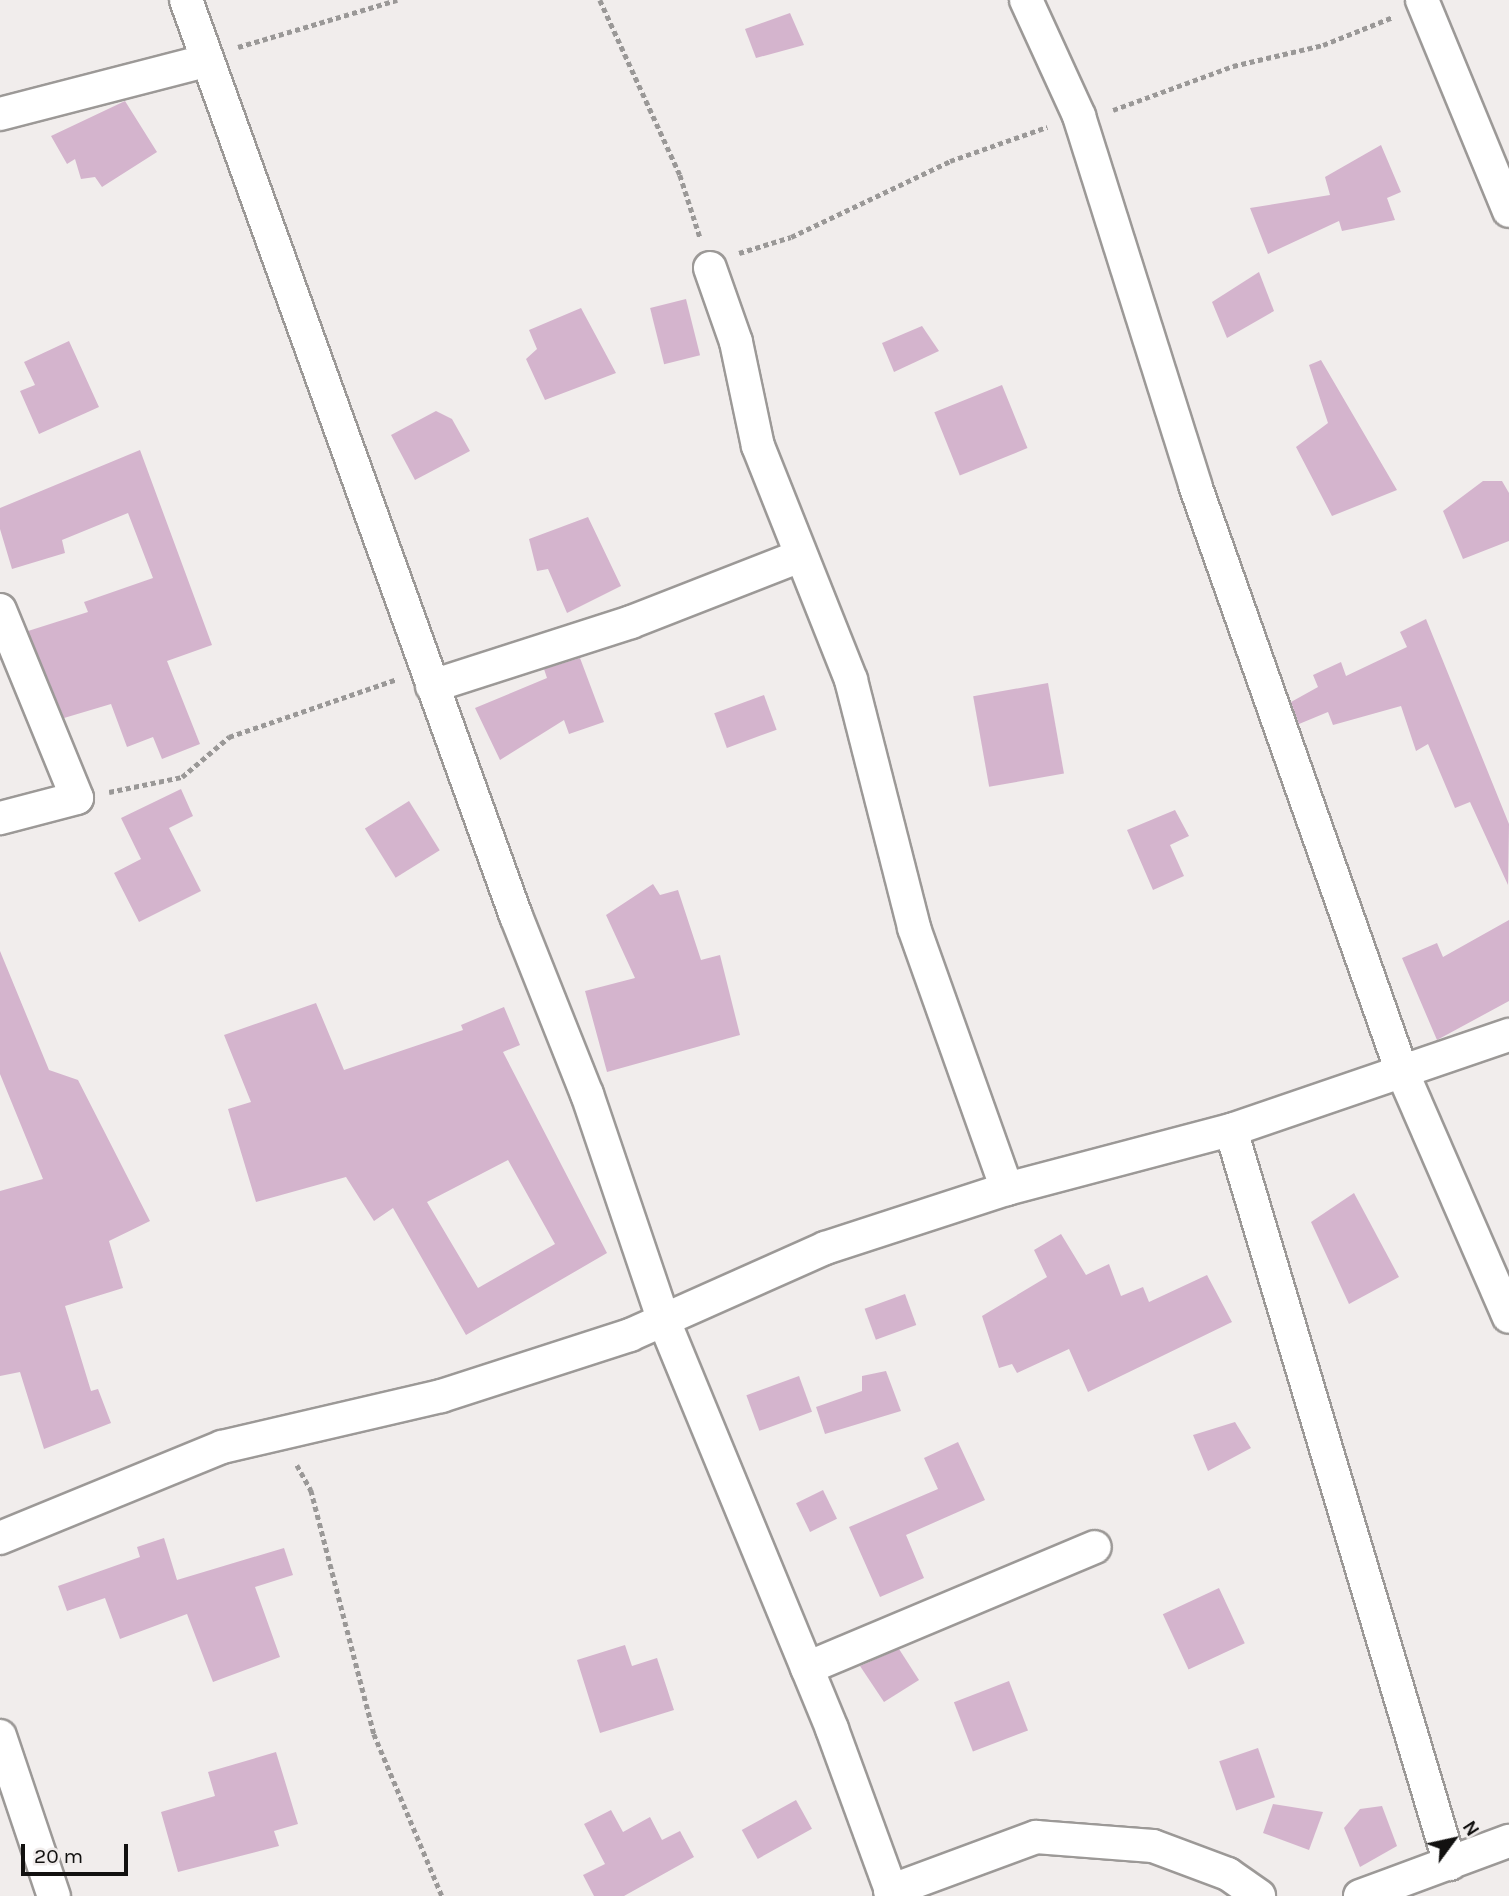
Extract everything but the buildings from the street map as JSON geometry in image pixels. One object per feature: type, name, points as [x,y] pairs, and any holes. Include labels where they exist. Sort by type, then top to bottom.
[{"type":"street","points":[[186,0],[204,57],[429,678],[587,1094],[664,1321],[807,1668],[891,1893],[1036,1837],[1153,1846],[1228,1874],[1259,1896]]},
{"type":"street","points":[[1026,0],[1079,116],[1195,485],[1401,1069],[1509,1317]]},
{"type":"street","points":[[1423,2],[1509,211]]},
{"type":"street","points":[[0,114],[204,57]]},
{"type":"street","points":[[710,268],[736,342],[758,446],[850,680],[914,928],[1007,1189]]},
{"type":"street","points":[[429,678],[643,618],[800,556]]},
{"type":"street","points":[[0,610],[77,798],[0,818]]},
{"type":"street","points":[[0,1538],[222,1447],[381,1414],[664,1321],[778,1266],[1007,1189],[1231,1130],[1401,1069],[1509,1035]]},
{"type":"street","points":[[1231,1130],[1450,1864]]},
{"type":"street","points":[[807,1668],[1095,1547]]},
{"type":"street","points":[[0,1736],[54,1896]]},
{"type":"street","points":[[1360,1896],[1509,1841]]},
{"type":"path","points":[[204,57],[397,0]]},
{"type":"path","points":[[600,0],[680,175],[710,268],[950,161],[1079,116],[1139,105],[1233,66],[1323,45],[1423,2]]},
{"type":"path","points":[[77,798],[182,777],[229,737],[429,678]]},
{"type":"path","points":[[271,1435],[311,1490],[374,1734],[442,1896]]}]
